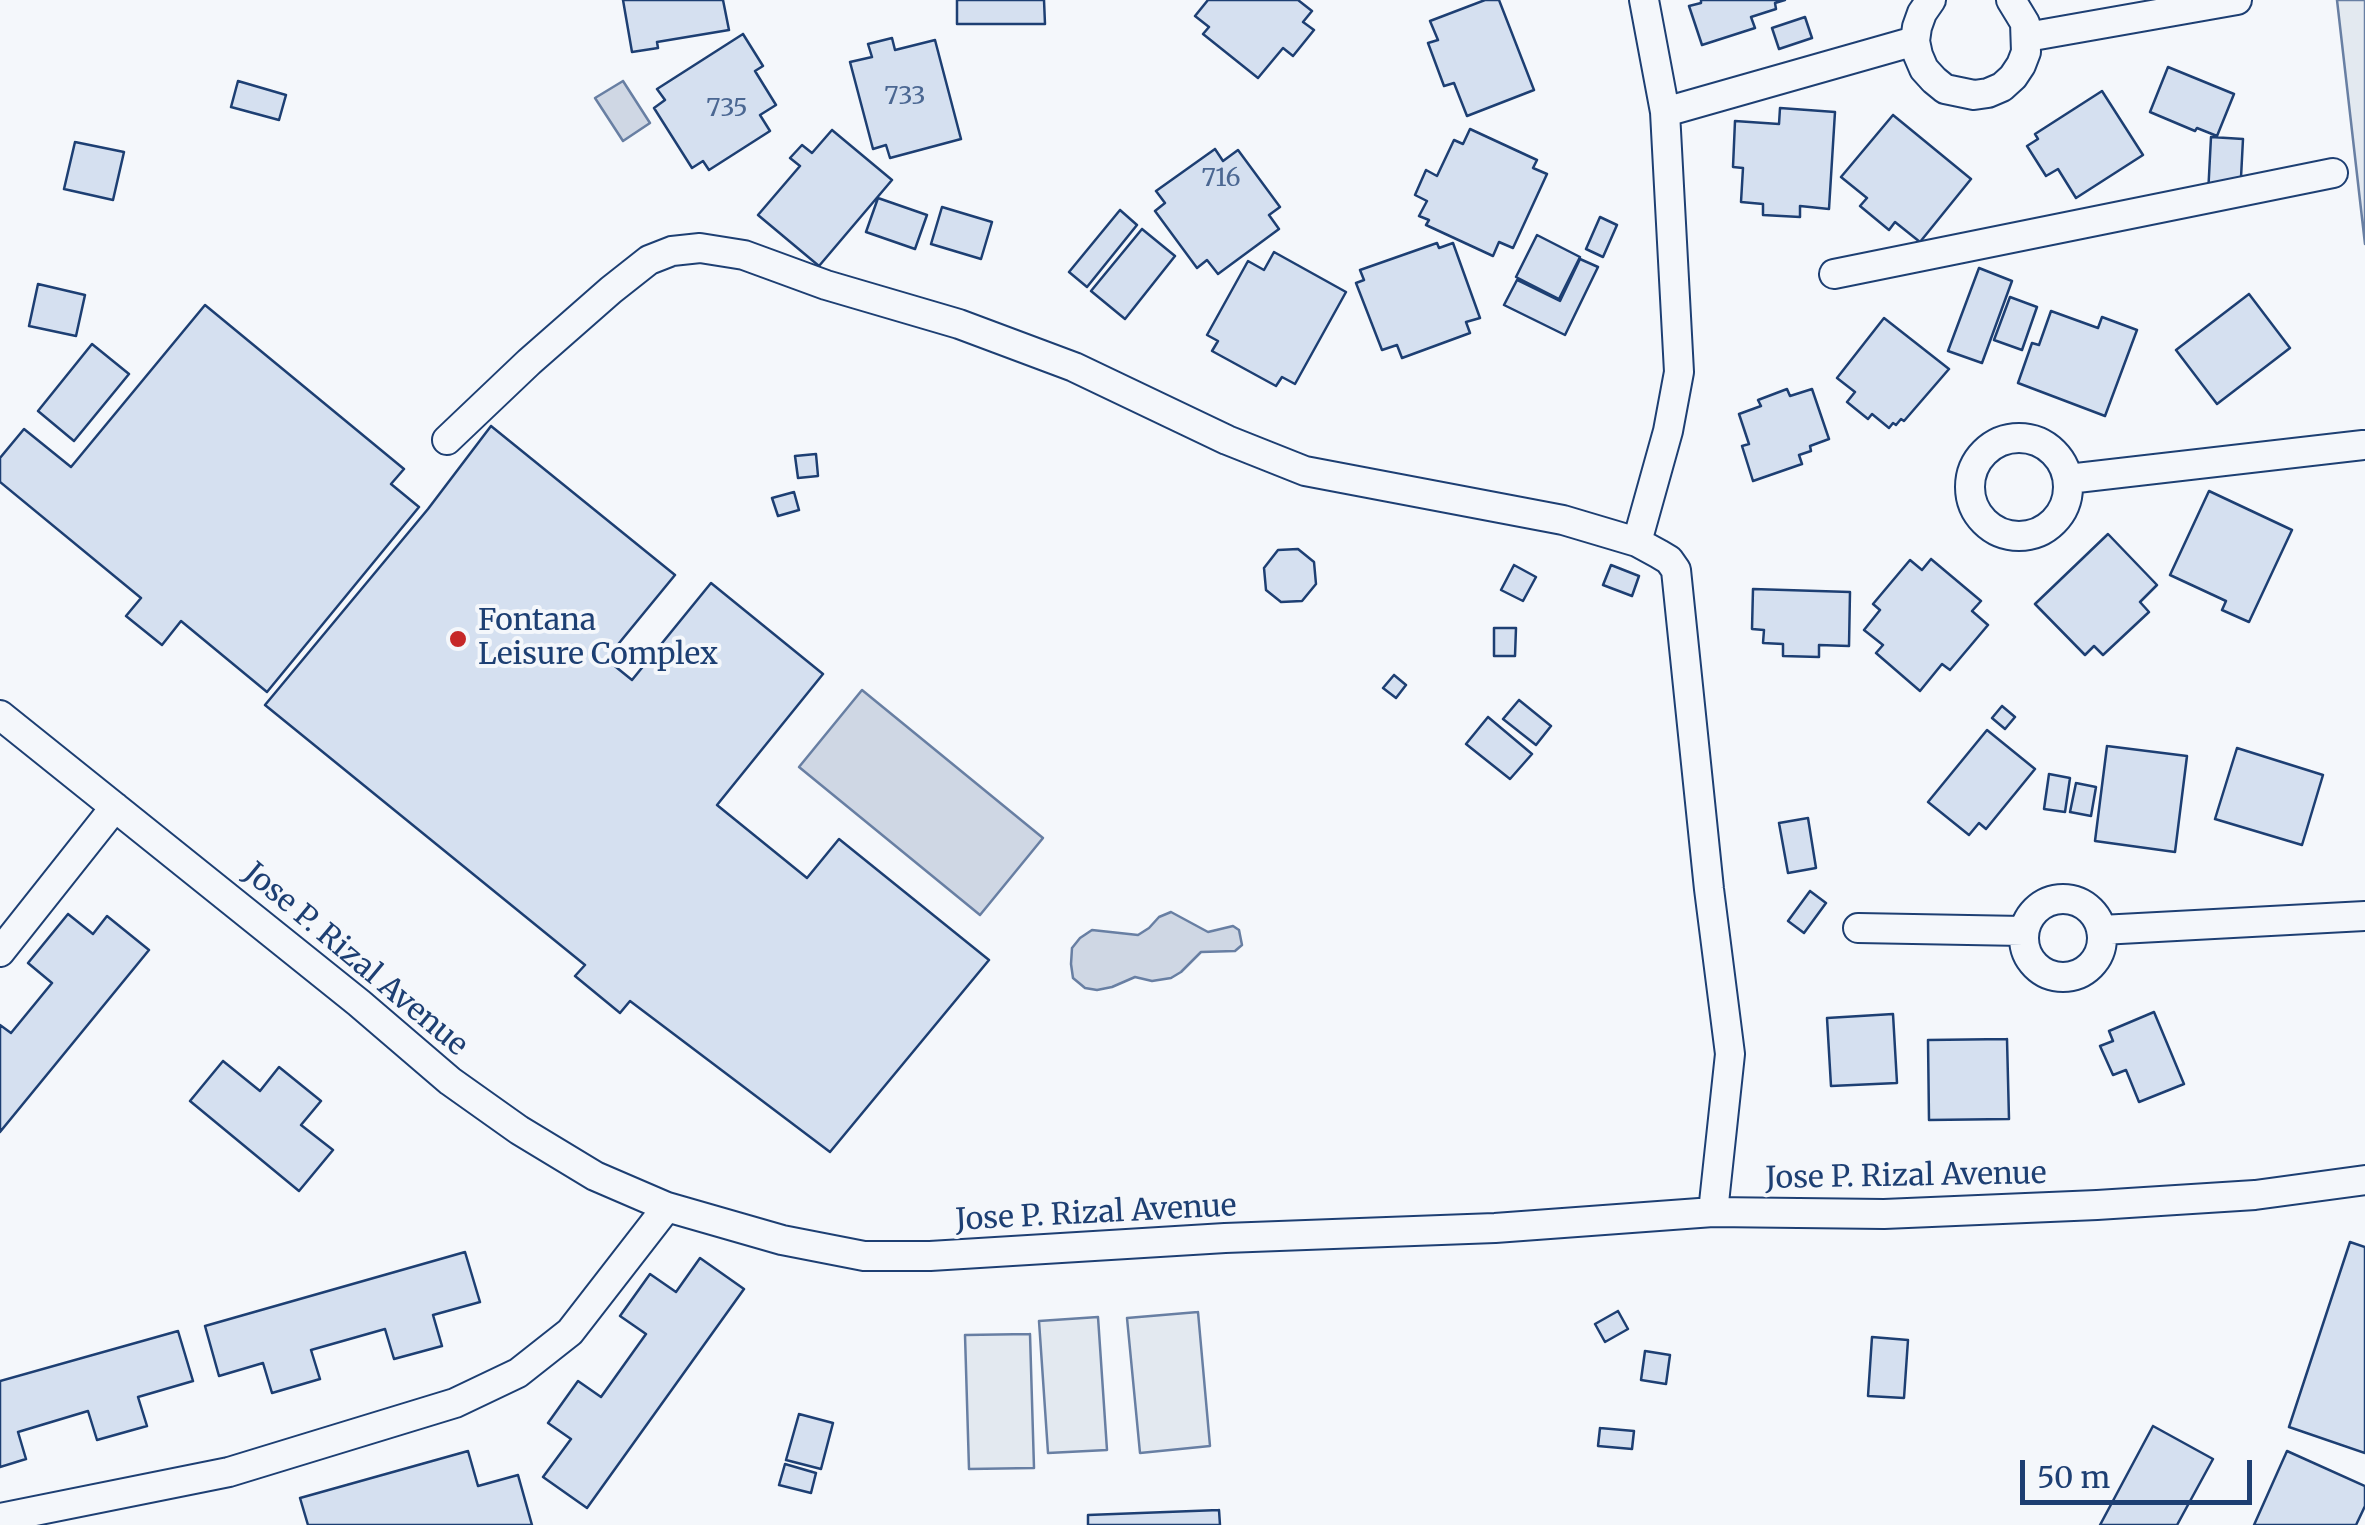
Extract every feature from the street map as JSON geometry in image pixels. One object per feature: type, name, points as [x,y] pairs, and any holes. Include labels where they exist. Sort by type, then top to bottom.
[{"type":"street","points":[[1636,542],[1668,431],[1678,372],[1665,112],[1644,0]]},
{"type":"street","points":[[1931,0],[1922,13],[1915,41],[1924,69],[1946,89],[1974,95],[2002,86],[2013,77],[2026,52],[2025,23],[2011,0]]},
{"type":"street","points":[[2027,37],[2237,0]]},
{"type":"street","points":[[1665,112],[1915,41]]},
{"type":"street","points":[[1834,274],[2333,173]]},
{"type":"street","points":[[448,440],[529,362],[649,260],[672,251],[700,248],[744,254],[826,286],[959,324],[1074,367],[1227,440],[1305,471],[1563,520],[1636,542],[1669,560],[1676,570],[1706,870],[1730,1054],[1713,1212]]},
{"type":"street","points":[[2068,478],[2363,445]]},
{"type":"street","name":"Jose P. Rizal Avenue","points":[[0,715],[359,1002],[450,1082],[518,1130],[594,1176],[667,1206],[782,1240],[864,1256],[930,1256],[1225,1238],[1495,1228],[1713,1212],[1884,1214],[2097,1205],[2255,1196],[2365,1180]]},
{"type":"street","points":[[0,952],[114,806]]},
{"type":"street","points":[[2050,900],[2076,900],[2088,908],[2102,930],[2098,956],[2090,967],[2066,978],[2039,970],[2024,945],[2028,917],[2050,900]]},
{"type":"street","points":[[2102,930],[2365,916]]},
{"type":"street","points":[[1858,928],[2023,931]]},
{"type":"street","points":[[0,1518],[229,1472],[455,1403],[518,1373],[570,1332],[667,1206]]},
{"type":"shaded area","points":[[2337,0],[2365,0],[2365,244]]},
{"type":"shaded area","points":[[623,81],[650,123],[623,141],[595,98]]},
{"type":"shaded area","points":[[862,690],[1043,838],[980,915],[799,767]]},
{"type":"shaded area","points":[[1171,912],[1208,932],[1233,926],[1239,930],[1242,945],[1235,951],[1201,952],[1171,978],[1152,981],[1135,977],[1097,990],[1085,988],[1073,978],[1072,948],[1080,938],[1092,930],[1138,935]]},
{"type":"shaded area","points":[[1198,1312],[1210,1446],[1140,1453],[1127,1318]]},
{"type":"shaded area","points":[[1098,1317],[1107,1450],[1048,1453],[1039,1321]]},
{"type":"shaded area","points":[[1030,1334],[1034,1468],[969,1469],[965,1335]]},
{"type":"building","points":[[623,0],[723,0],[729,30],[657,42],[658,48],[632,52]]},
{"type":"building","points":[[957,0],[1044,0],[1045,24],[957,24]]},
{"type":"building","points":[[1208,0],[1298,0],[1312,11],[1303,22],[1314,30],[1293,56],[1283,48],[1258,78],[1203,34],[1209,27],[1195,16]]},
{"type":"building","points":[[1485,0],[1499,0],[1534,90],[1467,116],[1454,83],[1444,86],[1428,43],[1438,40],[1430,21]]},
{"type":"building","points":[[1701,0],[1785,0],[1775,3],[1776,9],[1751,17],[1755,28],[1702,45],[1689,6]]},
{"type":"building","points":[[1805,17],[1812,38],[1779,49],[1772,28]]},
{"type":"building","points":[[743,34],[763,66],[755,71],[776,105],[760,115],[770,131],[709,170],[703,161],[692,168],[654,108],[665,100],[657,89]]},
{"type":"building","points":[[892,38],[895,50],[935,40],[961,139],[890,158],[886,145],[873,149],[850,62],[872,57],[868,44]]},
{"type":"building","points":[[2168,67],[2234,94],[2217,136],[2150,112]]},
{"type":"building","points":[[238,81],[286,95],[279,120],[231,107]]},
{"type":"building","points":[[2102,91],[2143,155],[2076,198],[2058,169],[2046,176],[2027,146],[2038,139],[2035,134]]},
{"type":"building","points":[[1780,108],[1835,112],[1829,209],[1800,206],[1800,217],[1763,215],[1763,204],[1741,202],[1743,168],[1733,167],[1735,121],[1779,124]]},
{"type":"building","points":[[1893,115],[1971,179],[1920,242],[1895,222],[1889,230],[1860,206],[1867,198],[1841,177]]},
{"type":"building","points":[[1470,129],[1537,160],[1533,168],[1547,174],[1513,248],[1499,242],[1493,256],[1426,225],[1429,220],[1419,216],[1427,201],[1415,195],[1426,170],[1437,176],[1454,140],[1463,144]]},
{"type":"building","points":[[832,130],[892,180],[819,266],[758,215],[800,166],[790,158],[802,145],[812,153]]},
{"type":"building","points":[[2211,137],[2243,139],[2240,197],[2208,195]]},
{"type":"building","points":[[75,142],[124,152],[113,200],[64,189]]},
{"type":"building","points":[[1215,149],[1223,161],[1238,150],[1280,207],[1269,215],[1279,229],[1218,274],[1207,260],[1197,268],[1155,211],[1165,203],[1156,191]]},
{"type":"building","points":[[878,198],[927,215],[915,249],[866,232]]},
{"type":"building","points":[[942,207],[992,222],[981,259],[931,244]]},
{"type":"building","points":[[1120,210],[1137,225],[1087,287],[1069,272]]},
{"type":"building","points":[[1600,217],[1617,225],[1603,257],[1586,249]]},
{"type":"building","points":[[1142,229],[1175,256],[1125,319],[1091,291]]},
{"type":"building","points":[[1537,235],[1580,257],[1559,299],[1516,277]]},
{"type":"building","points":[[1437,243],[1439,248],[1453,243],[1480,318],[1466,322],[1470,333],[1402,358],[1397,345],[1382,350],[1356,283],[1364,280],[1360,270]]},
{"type":"building","points":[[1274,252],[1346,292],[1295,384],[1282,377],[1276,386],[1212,351],[1218,341],[1207,335],[1248,261],[1264,270]]},
{"type":"building","points":[[1580,259],[1598,267],[1565,335],[1504,305],[1517,280],[1560,301]]},
{"type":"building","points":[[1979,268],[2012,281],[1982,363],[1948,351]]},
{"type":"building","points":[[38,284],[85,295],[76,336],[29,326]]},
{"type":"building","points":[[2249,294],[2290,348],[2217,404],[2176,350]]},
{"type":"building","points":[[2010,297],[2037,307],[2022,350],[1994,340]]},
{"type":"building","points":[[205,305],[404,469],[391,484],[419,507],[267,692],[181,621],[162,645],[126,616],[141,598],[0,482],[0,458],[24,429],[71,467]]},
{"type":"building","points":[[2051,311],[2098,328],[2102,317],[2137,330],[2105,416],[2018,383],[2032,343],[2039,345]]},
{"type":"building","points":[[1884,318],[1949,369],[1904,421],[1901,419],[1889,428],[1872,414],[1868,419],[1847,402],[1855,392],[1837,378]]},
{"type":"building","points":[[92,344],[129,374],[74,441],[38,411]]},
{"type":"building","points":[[1787,389],[1790,396],[1812,389],[1829,439],[1799,455],[1802,464],[1753,481],[1742,446],[1749,444],[1739,414],[1761,406],[1758,400]]},
{"type":"building","points":[[491,426],[675,575],[606,659],[632,680],[711,583],[823,674],[717,805],[807,878],[839,839],[989,960],[830,1152],[630,1001],[620,1013],[575,976],[585,965],[265,705],[428,509]]},
{"type":"building","points":[[816,454],[818,476],[798,478],[795,456]]},
{"type":"building","points":[[2209,491],[2292,530],[2249,622],[2222,610],[2226,601],[2170,575]]},
{"type":"building","points":[[794,492],[799,510],[778,516],[772,498]]},
{"type":"building","points":[[2108,534],[2157,585],[2140,602],[2149,612],[2103,655],[2094,646],[2085,655],[2035,604]]},
{"type":"building","points":[[1298,549],[1314,562],[1316,584],[1302,601],[1281,602],[1266,590],[1264,568],[1278,550]]},
{"type":"building","points":[[1931,559],[1981,601],[1972,611],[1988,625],[1950,670],[1942,664],[1920,691],[1876,653],[1883,645],[1864,630],[1880,610],[1873,604],[1910,560],[1922,570]]},
{"type":"building","points":[[1514,565],[1536,577],[1523,601],[1501,590]]},
{"type":"building","points":[[1611,565],[1639,576],[1632,596],[1603,585]]},
{"type":"building","points":[[1753,589],[1850,592],[1849,646],[1819,645],[1819,657],[1783,656],[1783,644],[1763,643],[1764,630],[1752,629]]},
{"type":"building","points":[[1494,628],[1516,628],[1515,656],[1494,656]]},
{"type":"building","points":[[1394,675],[1406,685],[1396,698],[1383,688]]},
{"type":"building","points":[[1519,700],[1551,726],[1536,745],[1503,719]]},
{"type":"building","points":[[2002,706],[2015,717],[2005,729],[1992,718]]},
{"type":"building","points":[[1488,717],[1532,754],[1510,779],[1466,744]]},
{"type":"building","points":[[1987,730],[2035,769],[1986,829],[1979,823],[1969,835],[1928,802]]},
{"type":"building","points":[[2107,746],[2187,756],[2175,852],[2095,841]]},
{"type":"building","points":[[2237,748],[2323,775],[2302,845],[2215,819]]},
{"type":"building","points":[[2049,774],[2070,778],[2065,812],[2044,809]]},
{"type":"building","points":[[2076,783],[2096,787],[2091,816],[2070,812]]},
{"type":"building","points":[[1808,818],[1816,868],[1788,873],[1779,823]]},
{"type":"building","points":[[1810,891],[1826,903],[1804,933],[1788,921]]},
{"type":"building","points":[[68,914],[93,934],[107,916],[149,950],[0,1132],[0,1025],[11,1033],[52,983],[28,963]]},
{"type":"building","points":[[2154,1012],[2184,1084],[2139,1102],[2126,1070],[2113,1075],[2100,1046],[2113,1041],[2109,1031]]},
{"type":"building","points":[[1893,1014],[1897,1083],[1831,1086],[1827,1018]]},
{"type":"building","points":[[2007,1039],[2009,1119],[1929,1120],[1928,1040]]},
{"type":"building","points":[[223,1061],[260,1091],[279,1067],[321,1101],[301,1125],[333,1150],[299,1191],[190,1101]]},
{"type":"building","points":[[2350,1242],[2365,1247],[2365,1453],[2289,1427]]},
{"type":"building","points":[[465,1252],[480,1302],[433,1315],[442,1346],[394,1359],[385,1329],[311,1350],[320,1379],[272,1393],[263,1363],[219,1376],[205,1326]]},
{"type":"building","points":[[700,1258],[744,1289],[587,1508],[543,1477],[571,1439],[548,1423],[578,1381],[601,1397],[646,1334],[620,1316],[650,1274],[676,1292]]},
{"type":"building","points":[[1618,1311],[1628,1329],[1605,1342],[1595,1324]]},
{"type":"building","points":[[178,1331],[193,1381],[138,1397],[147,1426],[97,1440],[88,1411],[18,1432],[26,1459],[0,1467],[0,1381]]},
{"type":"building","points":[[1872,1337],[1908,1340],[1904,1398],[1868,1396]]},
{"type":"building","points":[[1645,1351],[1670,1355],[1666,1384],[1641,1380]]},
{"type":"building","points":[[799,1414],[833,1423],[821,1469],[786,1460]]},
{"type":"building","points":[[2153,1426],[2213,1459],[2177,1525],[2100,1525]]},
{"type":"building","points":[[1600,1428],[1634,1431],[1632,1449],[1598,1446]]},
{"type":"building","points":[[468,1451],[478,1486],[518,1475],[532,1525],[308,1525],[300,1498]]},
{"type":"building","points":[[2287,1451],[2365,1486],[2365,1506],[2356,1525],[2254,1525]]},
{"type":"building","points":[[785,1464],[816,1473],[811,1493],[779,1485]]},
{"type":"building","points":[[1219,1510],[1220,1525],[1088,1525],[1088,1515]]},
{"type":"place","name":"Fontana Leisure Complex","points":[[458,639]]}]
